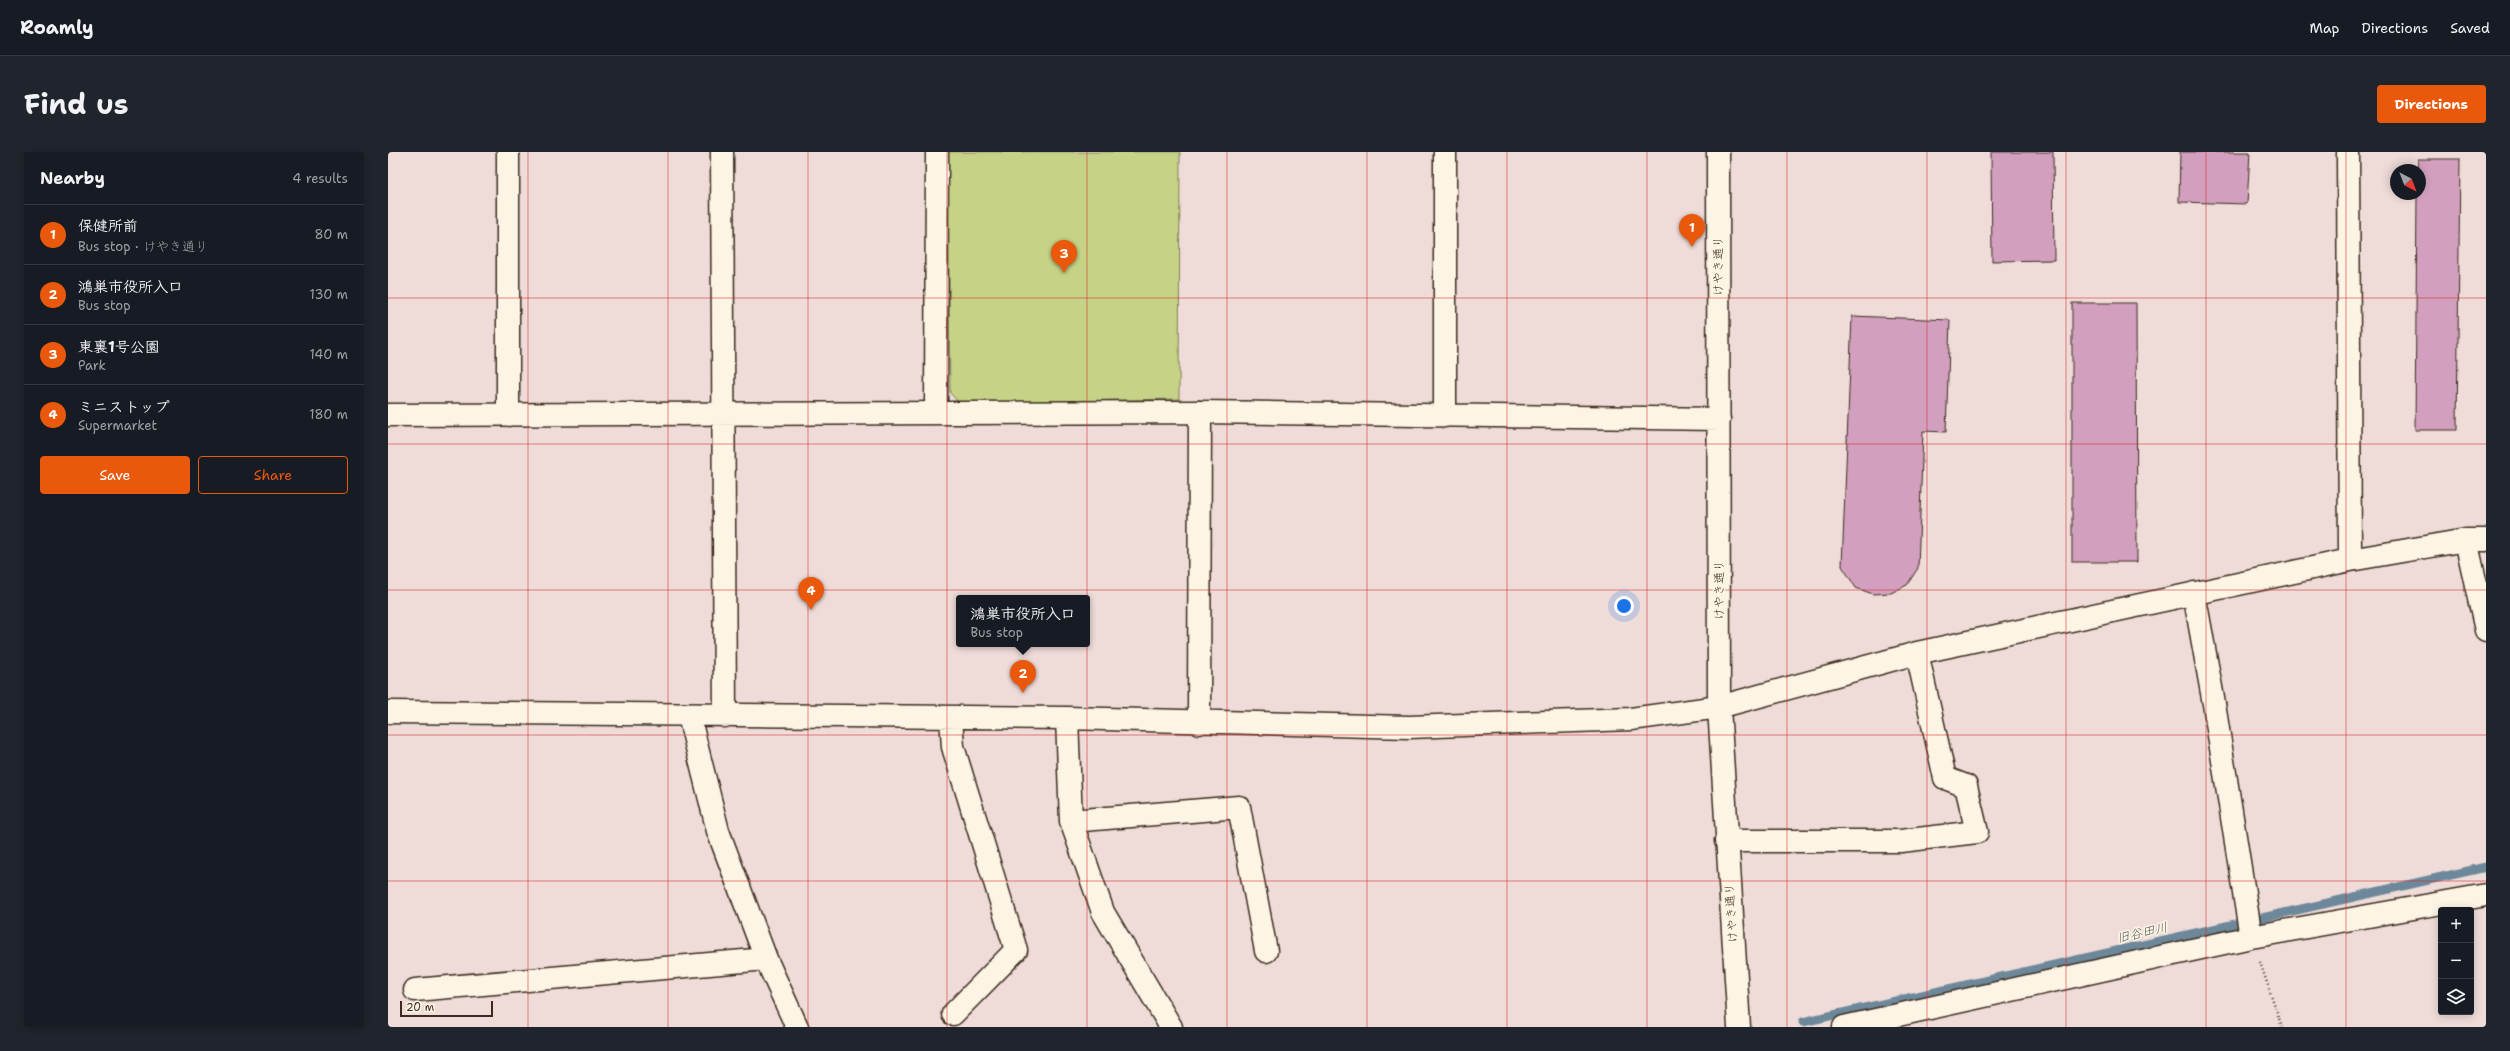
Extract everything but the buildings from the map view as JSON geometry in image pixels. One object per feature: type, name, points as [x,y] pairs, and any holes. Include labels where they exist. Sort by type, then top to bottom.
[{"type":"street","points":[[508,152],[508,415]]},
{"type":"street","points":[[722,152],[725,716]]},
{"type":"street","points":[[936,412],[937,152]]},
{"type":"street","points":[[1445,152],[1445,416]]},
{"type":"street","name":"けやき通り","points":[[1718,152],[1719,707],[1726,841],[1739,1027]]},
{"type":"street","points":[[2348,152],[2350,560]]},
{"type":"street","points":[[388,415],[723,415],[936,412],[1200,412],[1719,418]]},
{"type":"street","points":[[1200,412],[1200,723]]},
{"type":"street","points":[[388,712],[689,716],[1067,718],[1200,723],[1409,727],[1631,719],[1719,707],[1917,653],[2194,593],[2350,560],[2476,540],[2486,630]]},
{"type":"street","points":[[2194,593],[2214,704],[2251,937]]},
{"type":"street","points":[[1726,841],[1901,841],[1977,832],[1966,786],[1945,778],[1917,653]]},
{"type":"street","points":[[689,716],[718,832],[766,959],[797,1027]]},
{"type":"street","points":[[951,718],[953,747],[1016,950],[953,1014]]},
{"type":"street","points":[[1067,718],[1071,820],[1102,912],[1171,1027]]},
{"type":"street","points":[[1071,820],[1239,808],[1266,951]]},
{"type":"street","points":[[1844,1027],[2251,937],[2486,895]]},
{"type":"street","points":[[415,990],[766,959]]},
{"type":"path","points":[[2251,937],[2282,1027]]},
{"type":"green space","points":[[948,152],[1180,152],[1179,399],[959,403],[950,393]]},
{"type":"waterway","name":"旧谷田川","points":[[1803,1022],[2486,867]]},
{"type":"place","name":"保健所前","points":[[1692,247]]},
{"type":"place","name":"東裏1号公園","points":[[1064,273]]},
{"type":"place","name":"ミニストップ","points":[[811,610]]},
{"type":"place","name":"鴻巣市役所入口","points":[[1023,693]]}]
